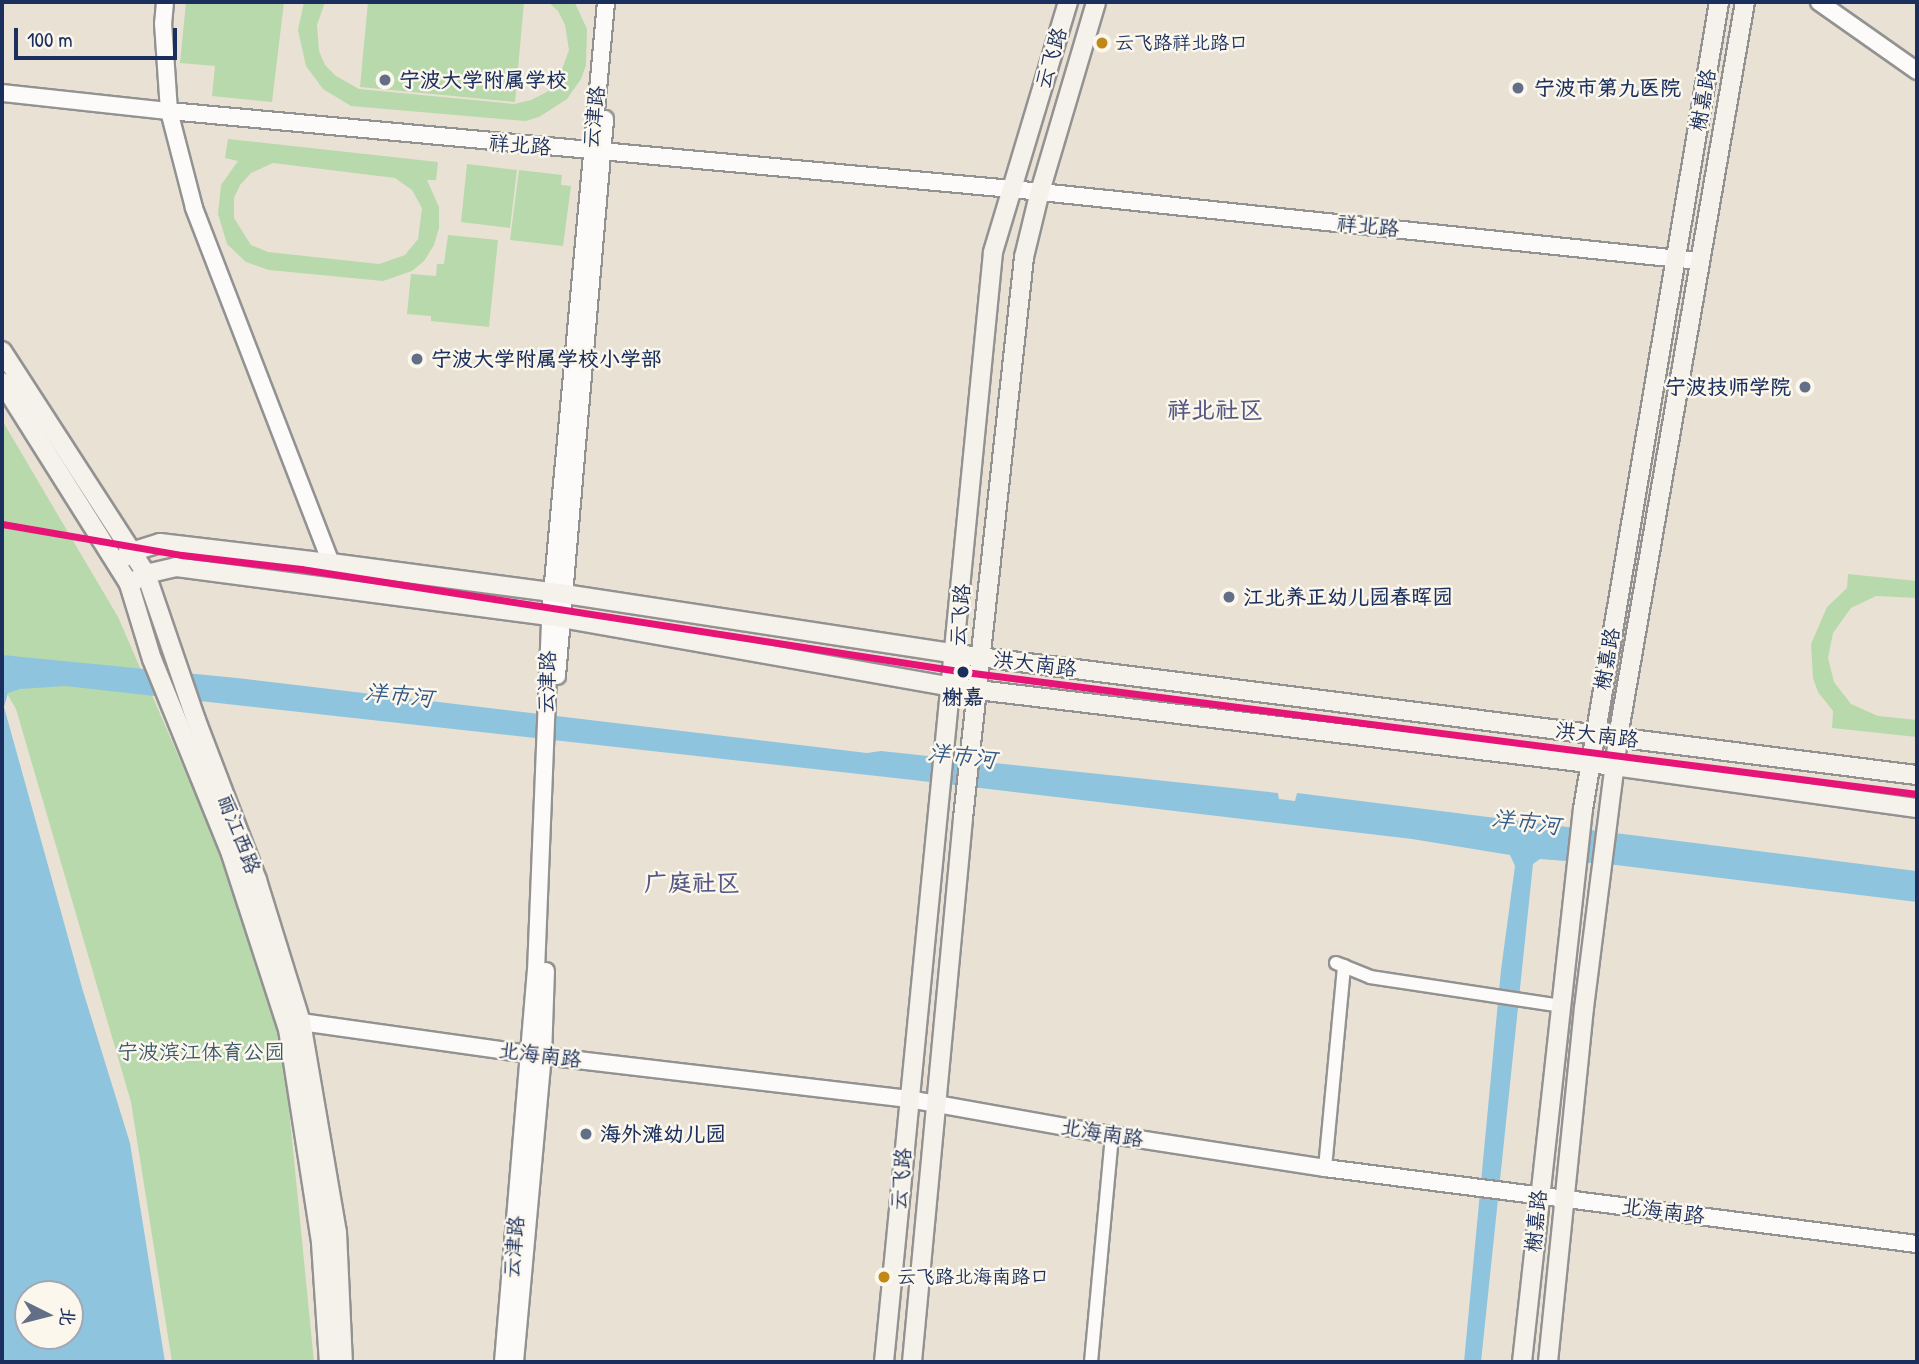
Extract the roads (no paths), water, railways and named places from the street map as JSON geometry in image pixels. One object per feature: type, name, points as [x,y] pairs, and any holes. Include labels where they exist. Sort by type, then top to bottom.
[{"type":"main road","name":"云飞路","points":[[884,1362],[953,687],[993,252],[1068,2]]},
{"type":"main road","name":"云飞路","points":[[912,1362],[962,818],[1024,257],[1039,195],[1096,2]]},
{"type":"main road","name":"榭嘉路","points":[[1522,1362],[1534,1195],[1555,1006],[1583,809],[1719,2]]},
{"type":"main road","name":"榭嘉路","points":[[1548,1362],[1618,737],[1698,261],[1745,2]]},
{"type":"main road","name":"丽江西路","points":[[2,351],[124,558],[129,584],[152,659],[188,724]]},
{"type":"main road","name":"丽江西路","points":[[2,382],[35,439],[124,558],[146,574],[174,655],[188,724],[231,854],[294,1026],[337,1232],[342,1362]]},
{"type":"main road","name":"洪大南路","points":[[124,558],[160,543],[331,562],[559,593],[956,654],[1917,775]]},
{"type":"main road","name":"洪大南路","points":[[129,584],[146,574],[176,566],[556,617],[953,687],[1614,766],[1917,808]]},
{"type":"main road","name":"丽江西路","points":[[294,1026],[321,1243],[329,1362]]},
{"type":"street","points":[[166,2],[163,23],[170,116],[194,208],[331,562]]},
{"type":"street","name":"云津路","points":[[515,1362],[536,1055],[556,617],[596,155],[606,2]]},
{"type":"street","name":"云津路","points":[[596,155],[615,2]]},
{"type":"street","points":[[1819,2],[1917,71]]},
{"type":"street","name":"祥北路","points":[[2,93],[170,116]]},
{"type":"street","name":"祥北路","points":[[2,104],[170,116],[1039,195],[1698,261]]},
{"type":"street","points":[[1325,1168],[1340,965],[1370,977],[1555,1006]]},
{"type":"street","name":"北海南路","points":[[294,1026],[909,1099],[1112,1135],[1325,1168],[1917,1244]]},
{"type":"street","name":"云津路","points":[[503,1362],[536,1055]]},
{"type":"street","points":[[1091,1362],[1112,1135]]},
{"type":"water","name":"洋市河","points":[[2,655],[237,678],[867,753],[881,751],[1278,793],[1279,799],[1295,801],[1297,793],[1916,871],[1917,902],[1616,865],[1540,859],[1533,864],[1481,1362],[1464,1362],[1501,970],[1515,866],[1510,855],[1412,839],[913,780],[65,686],[20,689],[8,693],[4,707],[83,991],[130,1143],[165,1362],[2,1362]]},
{"type":"place","name":"云飞路祥北路口","points":[[1102,43]]},
{"type":"place","name":"宁波大学附属学校","points":[[385,80]]},
{"type":"place","name":"宁波市第九医院","points":[[1518,88]]},
{"type":"place","name":"宁波大学附属学校小学部","points":[[417,359]]},
{"type":"place","name":"宁波技师学院","points":[[1805,387]]},
{"type":"place","name":"江北养正幼儿园春晖园","points":[[1229,597]]},
{"type":"place","name":"榭嘉","points":[[963,672]]},
{"type":"place","name":"海外滩幼儿园","points":[[586,1134]]},
{"type":"place","name":"云飞路北海南路口","points":[[884,1277]]},
{"type":"district","name":"祥北社区","points":[[1215,410]]},
{"type":"district","name":"广庭社区","points":[[692,883]]},
{"type":"park label","name":"宁波滨江体育公园","points":[[201,1052]]}]
